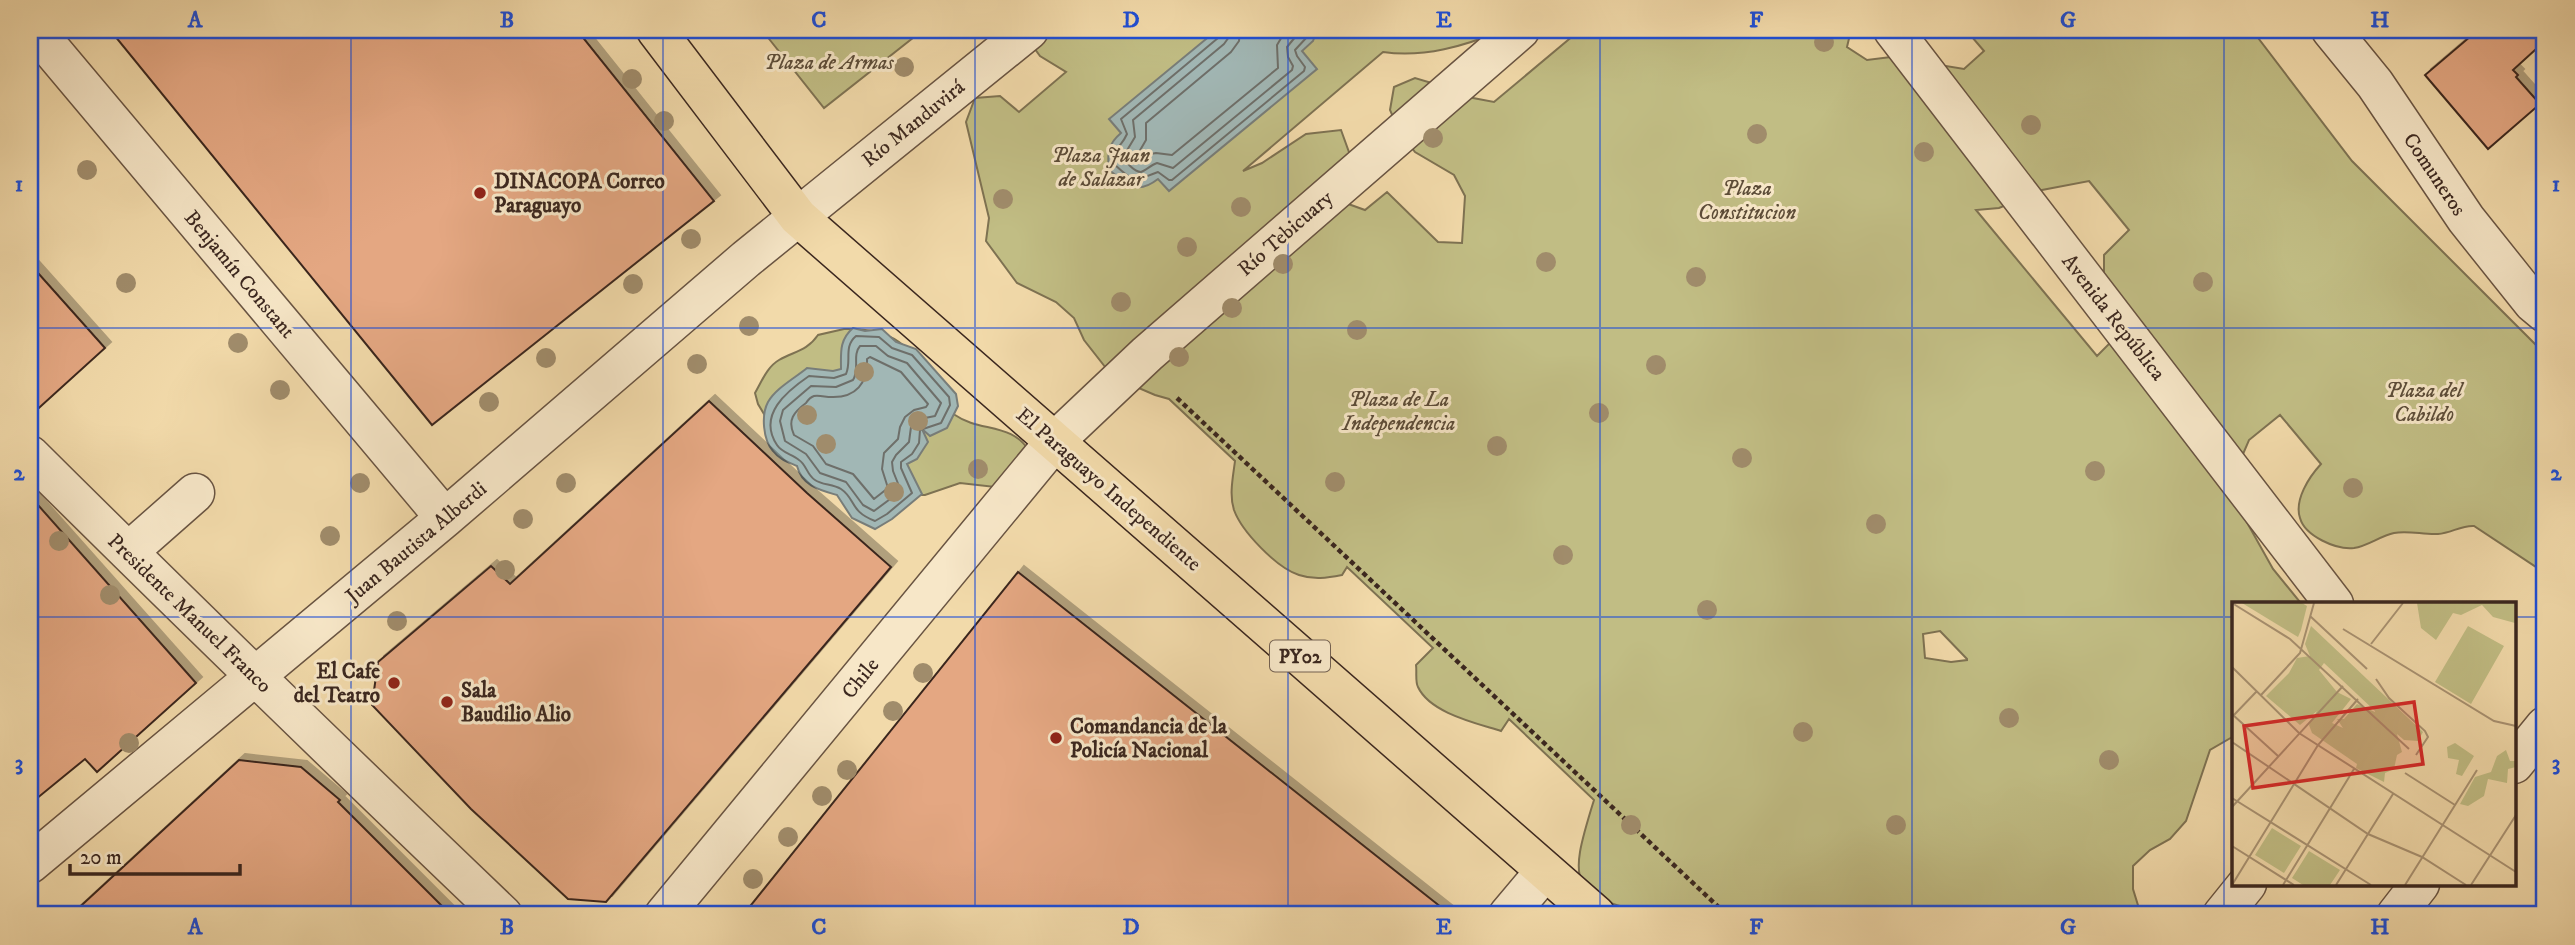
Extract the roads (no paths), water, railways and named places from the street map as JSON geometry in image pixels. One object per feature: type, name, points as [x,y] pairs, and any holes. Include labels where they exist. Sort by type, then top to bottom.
[{"type":"highway","name":"El Paraguayo Independiente","points":[[656,30],[798,216],[1596,915]]},
{"type":"street","name":"Benjamín Constant","points":[[35,30],[445,518]]},
{"type":"street","name":"Río Manduvirá","points":[[798,216],[1029,30]]},
{"type":"street","name":"Río Tebicuary","points":[[1055,441],[1147,354],[1520,30]]},
{"type":"street","name":"Avenida República","points":[[1893,30],[2332,602]]},
{"type":"street","name":"Comuneros","points":[[2330,30],[2375,85],[2466,219],[2533,303],[2545,313]]},
{"type":"street","name":"Juan Bautista Alberdi","points":[[30,864],[445,518],[798,216]]},
{"type":"street","name":"Chile","points":[[664,915],[1055,441]]},
{"type":"street","name":"Presidente Manuel Franco","points":[[30,455],[198,622],[503,915]]},
{"type":"street","points":[[128,552],[195,493]]},
{"type":"street","points":[[2516,762],[2545,726]]},
{"type":"street","points":[[1508,915],[1545,871]]},
{"type":"street","points":[[2222,915],[2245,886]]},
{"type":"street","points":[[2396,915],[2418,886]]},
{"type":"water","points":[[1217,30],[1317,30],[1313,41],[1302,51],[1317,69],[1169,191],[1158,179],[1144,187],[1132,186],[1109,170],[1109,149],[1121,133],[1109,119]]},
{"type":"water","points":[[853,328],[865,331],[882,329],[896,342],[916,349],[956,394],[958,406],[947,428],[930,436],[922,429],[928,442],[917,459],[907,464],[922,494],[892,519],[875,529],[852,518],[837,495],[807,483],[797,466],[775,454],[767,441],[764,427],[768,402],[776,392],[807,368],[833,371],[841,369],[843,342]]},
{"type":"place","name":"DINACOPA Correo Paraguayo","points":[[480,193]]},
{"type":"place","name":"El Cafe del Teatro","points":[[394,683]]},
{"type":"place","name":"Sala Baudilio Alio","points":[[447,702]]},
{"type":"place","name":"Comandancia de la Policía Nacional","points":[[1056,738]]},
{"type":"park label","name":"Plaza de Armas","points":[[829,62]]},
{"type":"park label","name":"Plaza Juan de Salazar","points":[[1101,167]]},
{"type":"park label","name":"Plaza Constitucion","points":[[1747,200]]},
{"type":"park label","name":"Plaza del Cabildo","points":[[2424,402]]},
{"type":"park label","name":"Plaza de La Independencia","points":[[1399,411]]}]
